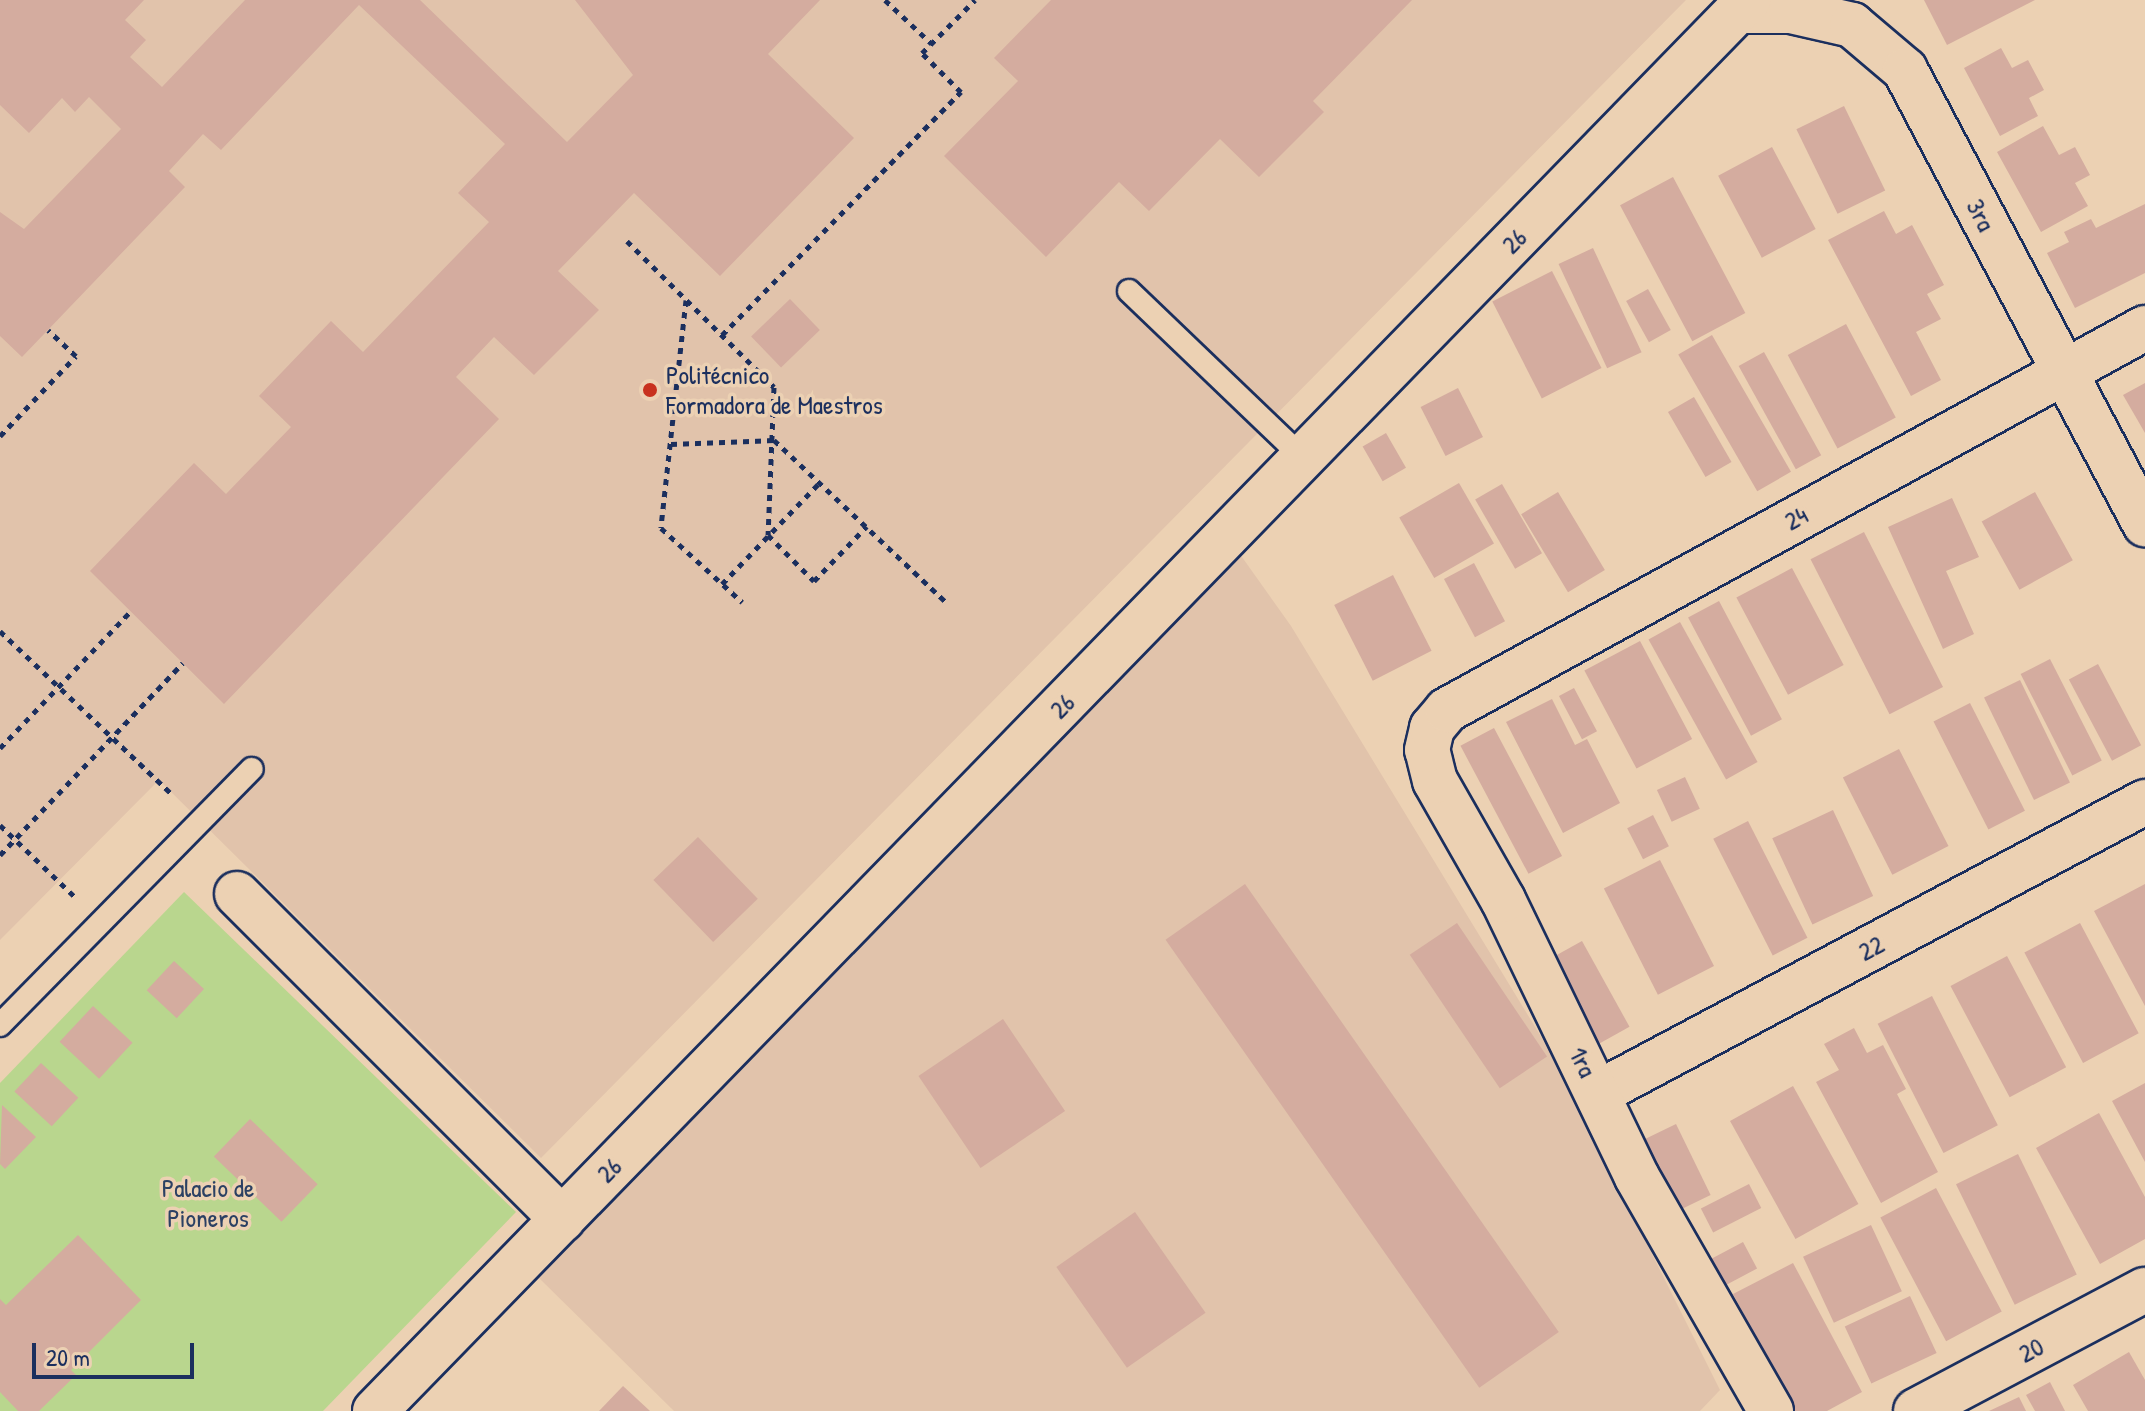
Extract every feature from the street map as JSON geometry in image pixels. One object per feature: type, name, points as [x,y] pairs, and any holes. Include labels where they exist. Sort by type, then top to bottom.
[{"type":"street","name":"3ra","points":[[1743,6],[1791,11],[1852,25],[1905,70],[2145,524]]},
{"type":"street","name":"26","points":[[375,1411],[1743,6]]},
{"type":"street","name":"24","points":[[1447,710],[2145,328]]},
{"type":"street","name":"1ra","points":[[1447,710],[1432,728],[1427,750],[1435,781],[1503,900],[1637,1177],[1771,1411]]},
{"type":"street","name":"22","points":[[1598,1093],[2145,802]]},
{"type":"street","points":[[237,894],[562,1219]]},
{"type":"street","name":"20","points":[[1916,1411],[2145,1290]]},
{"type":"lane","points":[[1129,291],[1303,458]]},
{"type":"lane","points":[[0,1025],[252,769]]},
{"type":"path","points":[[885,0],[932,44]]},
{"type":"path","points":[[722,335],[961,92],[922,53],[975,0]]},
{"type":"path","points":[[627,241],[774,387],[768,535],[814,581],[867,526]]},
{"type":"path","points":[[687,299],[661,528],[742,602]]},
{"type":"path","points":[[0,436],[76,356],[48,330]]},
{"type":"path","points":[[671,444],[774,440],[947,603]]},
{"type":"path","points":[[722,584],[820,482]]},
{"type":"path","points":[[0,748],[131,611]]},
{"type":"path","points":[[0,631],[201,821]]},
{"type":"path","points":[[0,855],[183,663]]},
{"type":"path","points":[[0,825],[102,922]]},
{"type":"shaded area","name":"Politécnico Formadora de Maestros","points":[[0,0],[1686,0],[541,1158],[159,780],[0,940]]},
{"type":"shaded area","points":[[1232,543],[1291,626],[1554,1058],[1720,1390],[1700,1411],[674,1411],[539,1278]]},
{"type":"green space","name":"Palacio de Pioneros","points":[[184,892],[516,1212],[323,1411],[0,1411],[0,1083]]},
{"type":"building","points":[[0,0],[144,0],[125,20],[146,40],[130,57],[162,87],[245,0],[420,0],[567,142],[633,75],[575,0],[820,0],[768,54],[854,138],[720,276],[634,193],[558,271],[599,310],[534,375],[494,337],[456,377],[499,419],[224,704],[90,571],[194,463],[226,494],[291,427],[259,396],[331,321],[363,352],[489,222],[458,193],[505,144],[359,5],[221,150],[203,134],[169,171],[185,187],[22,357],[0,336],[0,212],[24,229],[121,129],[89,97],[75,112],[62,98],[29,133],[0,105]]},
{"type":"building","points":[[1051,0],[1412,0],[1313,101],[1324,112],[1259,177],[1220,139],[1149,211],[1119,182],[1046,257],[944,156],[1018,81],[994,58]]},
{"type":"building","points":[[1924,0],[2035,0],[1947,45]]},
{"type":"building","points":[[2001,48],[2012,68],[2028,60],[2044,90],[2029,98],[2038,116],[2000,136],[1964,68]]},
{"type":"building","points":[[1844,106],[1885,190],[1838,214],[1796,129]]},
{"type":"building","points":[[2043,126],[2059,155],[2075,147],[2090,175],[2075,183],[2088,206],[2041,232],[1997,152]]},
{"type":"building","points":[[1772,147],[1816,229],[1762,258],[1718,176]]},
{"type":"building","points":[[1673,177],[1745,313],[1692,341],[1620,205]]},
{"type":"building","points":[[2145,204],[2145,273],[2075,308],[2047,253],[2069,242],[2064,232],[2091,219],[2096,228]]},
{"type":"building","points":[[1884,211],[1896,234],[1912,225],[1944,285],[1927,294],[1941,319],[1916,332],[1941,380],[1911,396],[1828,240]]},
{"type":"building","points":[[1593,248],[1642,352],[1607,368],[1559,264]]},
{"type":"building","points":[[1552,271],[1601,368],[1542,399],[1492,301]]},
{"type":"building","points":[[1648,289],[1671,330],[1649,342],[1626,301]]},
{"type":"building","points":[[790,299],[820,330],[781,367],[751,337]]},
{"type":"building","points":[[1846,324],[1896,418],[1837,449],[1788,355]]},
{"type":"building","points":[[1712,335],[1791,472],[1757,491],[1678,354]]},
{"type":"building","points":[[1764,352],[1821,455],[1796,469],[1739,366]]},
{"type":"building","points":[[2145,383],[2145,433],[2123,395]]},
{"type":"building","points":[[1458,388],[1483,437],[1446,456],[1421,407]]},
{"type":"building","points":[[1694,397],[1732,462],[1706,477],[1668,412]]},
{"type":"building","points":[[1386,433],[1406,468],[1383,481],[1363,446]]},
{"type":"building","points":[[1459,483],[1494,544],[1434,578],[1399,518]]},
{"type":"building","points":[[1502,484],[1542,553],[1515,569],[1475,500]]},
{"type":"building","points":[[1558,492],[1605,570],[1568,592],[1521,514]]},
{"type":"building","points":[[2035,492],[2073,560],[2019,590],[1982,522]]},
{"type":"building","points":[[1952,498],[1979,557],[1946,571],[1974,634],[1943,649],[1888,527]]},
{"type":"building","points":[[1864,532],[1943,687],[1890,714],[1811,559]]},
{"type":"building","points":[[1474,563],[1505,621],[1475,637],[1444,579]]},
{"type":"building","points":[[1792,568],[1844,665],[1788,695],[1736,598]]},
{"type":"building","points":[[1393,575],[1432,651],[1373,681],[1334,605]]},
{"type":"building","points":[[1719,601],[1782,719],[1751,736],[1688,617]]},
{"type":"building","points":[[1680,622],[1758,762],[1726,779],[1649,639]]},
{"type":"building","points":[[1640,641],[1692,739],[1636,769],[1584,671]]},
{"type":"building","points":[[2050,659],[2102,761],[2072,776],[2021,674]]},
{"type":"building","points":[[2098,664],[2141,745],[2112,761],[2069,679]]},
{"type":"building","points":[[2020,680],[2070,782],[2034,800],[1984,698]]},
{"type":"building","points":[[1574,688],[1597,731],[1582,739],[1559,696]]},
{"type":"building","points":[[1552,699],[1575,745],[1587,739],[1620,803],[1563,833],[1506,722]]},
{"type":"building","points":[[1970,703],[2025,811],[1988,829],[1933,722]]},
{"type":"building","points":[[1494,728],[1562,856],[1529,874],[1460,746]]},
{"type":"building","points":[[1899,749],[1948,846],[1892,875],[1843,778]]},
{"type":"building","points":[[1685,777],[1700,809],[1672,822],[1657,790]]},
{"type":"building","points":[[1833,810],[1873,896],[1812,924],[1772,838]]},
{"type":"building","points":[[1653,815],[1669,846],[1643,859],[1627,828]]},
{"type":"building","points":[[1748,821],[1807,938],[1773,955],[1713,839]]},
{"type":"building","points":[[698,837],[758,899],[713,942],[653,880]]},
{"type":"building","points":[[1660,860],[1714,966],[1658,995],[1604,889]]},
{"type":"building","points":[[1245,884],[1559,1332],[1479,1388],[1166,940]]},
{"type":"building","points":[[2145,884],[2145,1006],[2094,911]]},
{"type":"building","points":[[1457,923],[1547,1056],[1500,1088],[1410,955]]},
{"type":"building","points":[[2080,923],[2139,1033],[2083,1063],[2024,953]]},
{"type":"building","points":[[1582,941],[1630,1027],[1597,1045],[1550,959]]},
{"type":"building","points":[[2007,956],[2066,1067],[2010,1097],[1950,986]]},
{"type":"building","points":[[174,961],[204,989],[177,1018],[147,990]]},
{"type":"building","points":[[1932,996],[1998,1125],[1943,1153],[1878,1024]]},
{"type":"building","points":[[93,1006],[132,1043],[99,1079],[60,1042]]},
{"type":"building","points":[[1003,1019],[1065,1111],[981,1168],[918,1076]]},
{"type":"building","points":[[1854,1028],[1867,1053],[1883,1045],[1906,1089],[1897,1094],[1938,1172],[1881,1203],[1816,1082],[1839,1070],[1824,1044]]},
{"type":"building","points":[[41,1063],[78,1098],[52,1126],[14,1092]]},
{"type":"building","points":[[2145,1083],[2145,1162],[2112,1101]]},
{"type":"building","points":[[1793,1086],[1858,1204],[1795,1239],[1730,1121]]},
{"type":"building","points":[[2,1105],[36,1137],[5,1169],[0,1164]]},
{"type":"building","points":[[2099,1113],[2145,1197],[2145,1239],[2100,1264],[2036,1148]]},
{"type":"building","points":[[250,1119],[318,1184],[281,1222],[214,1156]]},
{"type":"building","points":[[1676,1124],[1711,1195],[1676,1212],[1641,1141]]},
{"type":"building","points":[[2018,1154],[2077,1274],[2015,1305],[1956,1184]]},
{"type":"building","points":[[1749,1184],[1761,1208],[1713,1233],[1701,1209]]},
{"type":"building","points":[[1936,1188],[2002,1312],[1946,1341],[1880,1218]]},
{"type":"building","points":[[1135,1212],[1206,1313],[1127,1368],[1056,1267]]},
{"type":"building","points":[[1871,1225],[1902,1291],[1834,1323],[1803,1257]]},
{"type":"building","points":[[78,1235],[141,1300],[71,1370],[76,1375],[39,1411],[18,1411],[0,1392],[0,1299],[6,1305]]},
{"type":"building","points":[[1743,1242],[1757,1268],[1715,1291],[1701,1265]]},
{"type":"building","points":[[1793,1263],[1862,1392],[1827,1411],[1795,1411],[1733,1294]]},
{"type":"building","points":[[1910,1296],[1937,1353],[1871,1384],[1845,1326]]},
{"type":"building","points":[[2129,1352],[2145,1380],[2145,1411],[2088,1411],[2073,1385]]},
{"type":"building","points":[[2050,1382],[2065,1411],[2035,1411],[2026,1395]]},
{"type":"building","points":[[623,1386],[650,1411],[599,1411]]},
{"type":"building","points":[[2019,1397],[2026,1411],[1989,1411]]},
{"type":"place","name":"Politécnico Formadora de Maestros","points":[[650,390]]}]
